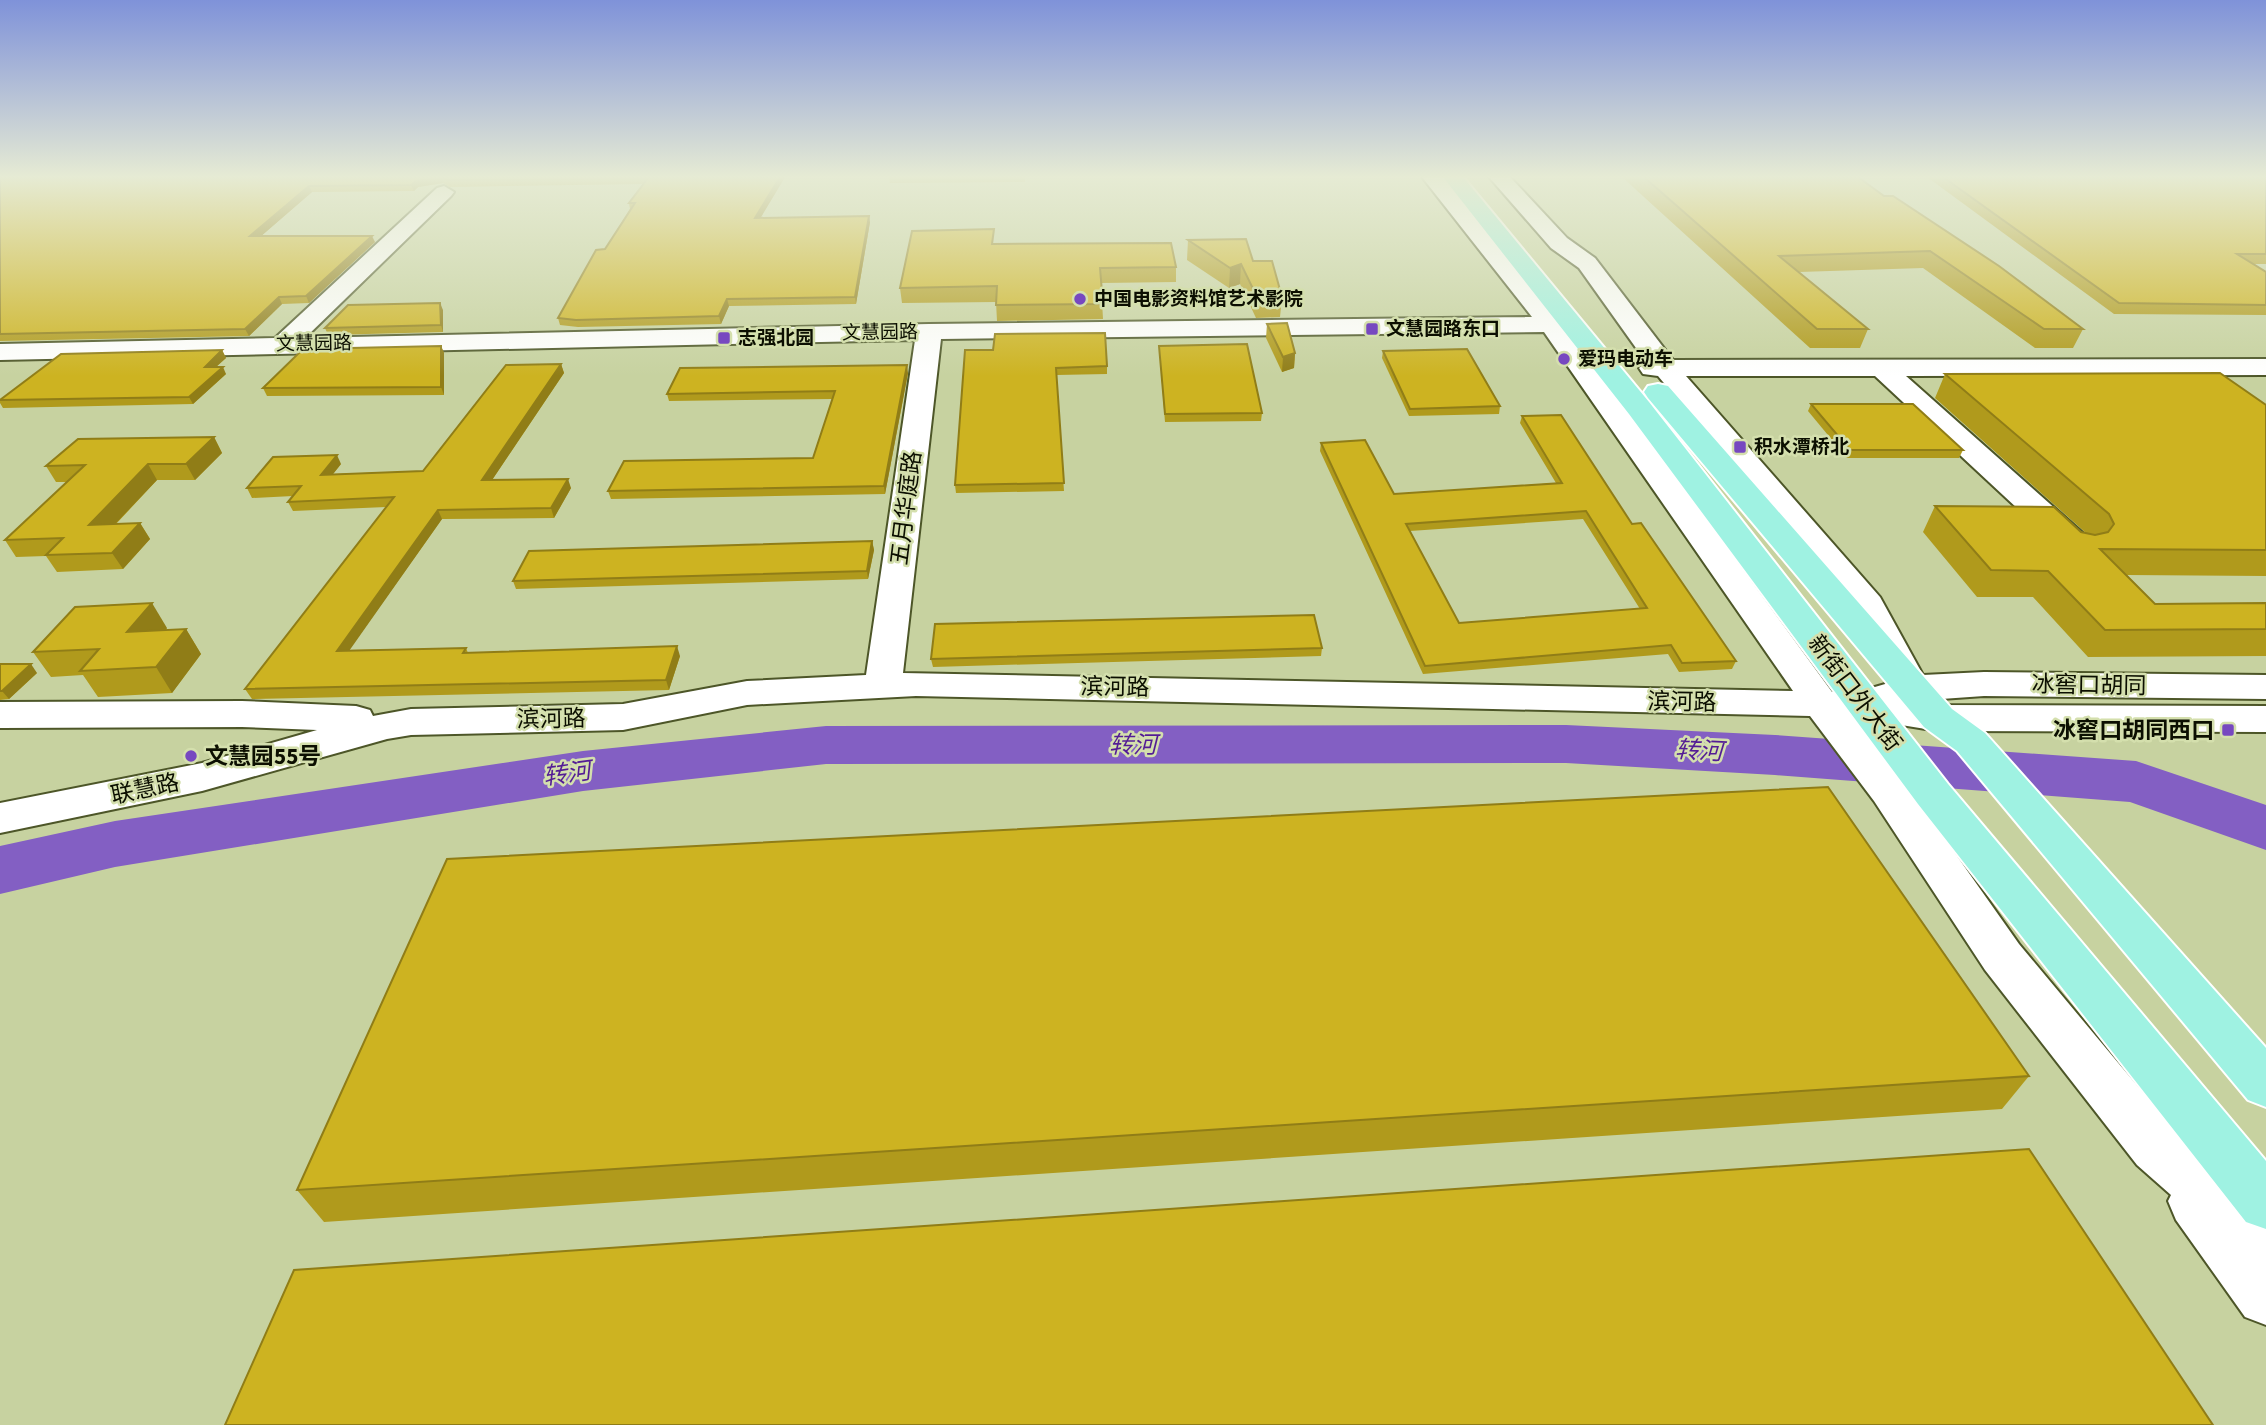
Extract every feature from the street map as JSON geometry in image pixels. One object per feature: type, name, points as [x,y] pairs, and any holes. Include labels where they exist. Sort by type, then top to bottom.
[{"type":"main road","name":"新街口外大街","points":[[1507,244],[1639,408],[1855,721],[1890,739],[1911,793],[2266,1203]]},
{"type":"main road","name":"新街口外大街","points":[[1538,244],[1653,368],[1938,718],[1971,742],[2266,1084]]},
{"type":"main road","points":[[1639,408],[1641,453]]},
{"type":"street","points":[[284,345],[390,244]]},
{"type":"street","name":"新街口外大街","points":[[1486,244],[1551,324],[1822,705],[1855,721],[1911,793],[2002,957],[2154,1146],[2266,1296]]},
{"type":"street","name":"新街口外大街","points":[[1560,244],[1587,263],[1653,368]]},
{"type":"street","name":"文慧园路","points":[[0,352],[929,332],[1551,324]]},
{"type":"street","name":"五月华庭路","points":[[883,684],[929,332]]},
{"type":"street","points":[[0,380],[42,351]]},
{"type":"street","points":[[1653,368],[2266,367]]},
{"type":"street","points":[[1882,368],[2080,549]]},
{"type":"street","name":"滨河路","points":[[411,722],[636,716],[747,693],[883,684],[1051,685],[1822,705]]},
{"type":"street","name":"冰窖口胡同","points":[[1855,721],[1913,688],[1984,684],[2266,687]]},
{"type":"street","points":[[0,715],[242,714],[411,722]]},
{"type":"street","name":"冰窖口胡同","points":[[1855,721],[1938,718],[2266,719]]},
{"type":"street","name":"联慧路","points":[[0,818],[196,778],[338,735],[411,722]]},
{"type":"street","name":"新街口外大街","points":[[2154,1146],[2266,1241]]},
{"type":"building","points":[[0,244],[364,244],[306,296],[279,297],[245,329],[0,334]]},
{"type":"building","points":[[609,244],[864,244],[855,297],[727,299],[719,316],[576,320],[558,318],[596,250],[605,249]]},
{"type":"building","points":[[909,244],[1171,244],[1176,267],[1100,268],[1103,304],[996,305],[997,286],[900,288]]},
{"type":"building","points":[[1193,244],[1247,244],[1253,261],[1272,261],[1282,297],[1257,297],[1241,264],[1230,268]]},
{"type":"building","points":[[1720,244],[1965,244],[2083,329],[2044,329],[1930,251],[1779,256],[1868,329],[1817,329]]},
{"type":"building","points":[[2036,244],[2266,244],[2266,254],[2237,254],[2266,272],[2266,305],[2119,303]]},
{"type":"building","points":[[440,303],[441,325],[325,328],[348,305]]},
{"type":"building","points":[[1287,323],[1295,353],[1283,357],[1267,324]]},
{"type":"building","points":[[1105,333],[1107,366],[1056,368],[1064,483],[955,485],[965,350],[993,350],[995,334]]},
{"type":"building","points":[[1247,344],[1262,413],[1165,414],[1159,346]]},
{"type":"building","points":[[441,346],[441,387],[263,388],[303,349]]},
{"type":"building","points":[[1467,349],[1500,406],[1410,409],[1383,351]]},
{"type":"building","points":[[222,350],[205,367],[223,367],[189,397],[0,400],[61,354]]},
{"type":"building","points":[[561,364],[482,480],[568,479],[551,508],[438,510],[337,651],[466,648],[463,653],[677,646],[666,680],[245,689],[394,497],[288,502],[301,486],[247,488],[273,457],[337,455],[321,475],[423,471],[506,365]]},
{"type":"building","points":[[907,365],[884,486],[608,491],[624,461],[813,458],[835,391],[667,394],[680,368]]},
{"type":"building","points":[[2220,373],[2266,405],[2266,550],[2100,549],[2155,604],[2266,603],[2266,629],[2105,630],[2048,571],[1991,570],[1935,506],[2054,507],[2081,532],[2095,535],[2108,532],[2114,524],[2109,514],[1945,374]]},
{"type":"building","points":[[1811,404],[1913,404],[1963,450],[1850,450]]},
{"type":"building","points":[[1561,415],[1632,524],[1641,523],[1736,661],[1682,663],[1671,645],[1425,666],[1321,443],[1365,440],[1394,494],[1562,483],[1522,416]],"holes":[[[1586,511],[1647,608],[1459,623],[1406,524]]]},
{"type":"building","points":[[214,437],[186,464],[148,464],[89,525],[140,523],[112,553],[46,555],[63,538],[5,540],[85,465],[46,466],[78,439]]},
{"type":"building","points":[[872,541],[867,571],[513,581],[529,551]]},
{"type":"building","points":[[152,603],[127,632],[186,629],[156,667],[80,671],[99,649],[33,652],[75,607]]},
{"type":"building","points":[[1314,615],[1322,648],[931,659],[935,624]]},
{"type":"building","points":[[0,664],[31,664],[0,691]]},
{"type":"building","points":[[1828,787],[2029,1076],[297,1190],[447,859]]},
{"type":"building","points":[[2029,1149],[2213,1425],[225,1425],[294,1270]]},
{"type":"waterway","name":"转河","points":[[0,870],[115,844],[583,771],[826,745],[1566,744],[1775,755],[2136,782],[2266,828]]},
{"type":"place","name":"中国电影资料馆艺术影院","points":[[1080,299]]},
{"type":"place","name":"文慧园路东口","points":[[1372,329]]},
{"type":"place","name":"志强北园","points":[[724,338]]},
{"type":"place","name":"爱玛电动车","points":[[1564,359]]},
{"type":"place","name":"积水潭桥北","points":[[1740,447]]},
{"type":"place","name":"冰窖口胡同西口","points":[[2228,730]]},
{"type":"place","name":"文慧园55号","points":[[191,756]]}]
